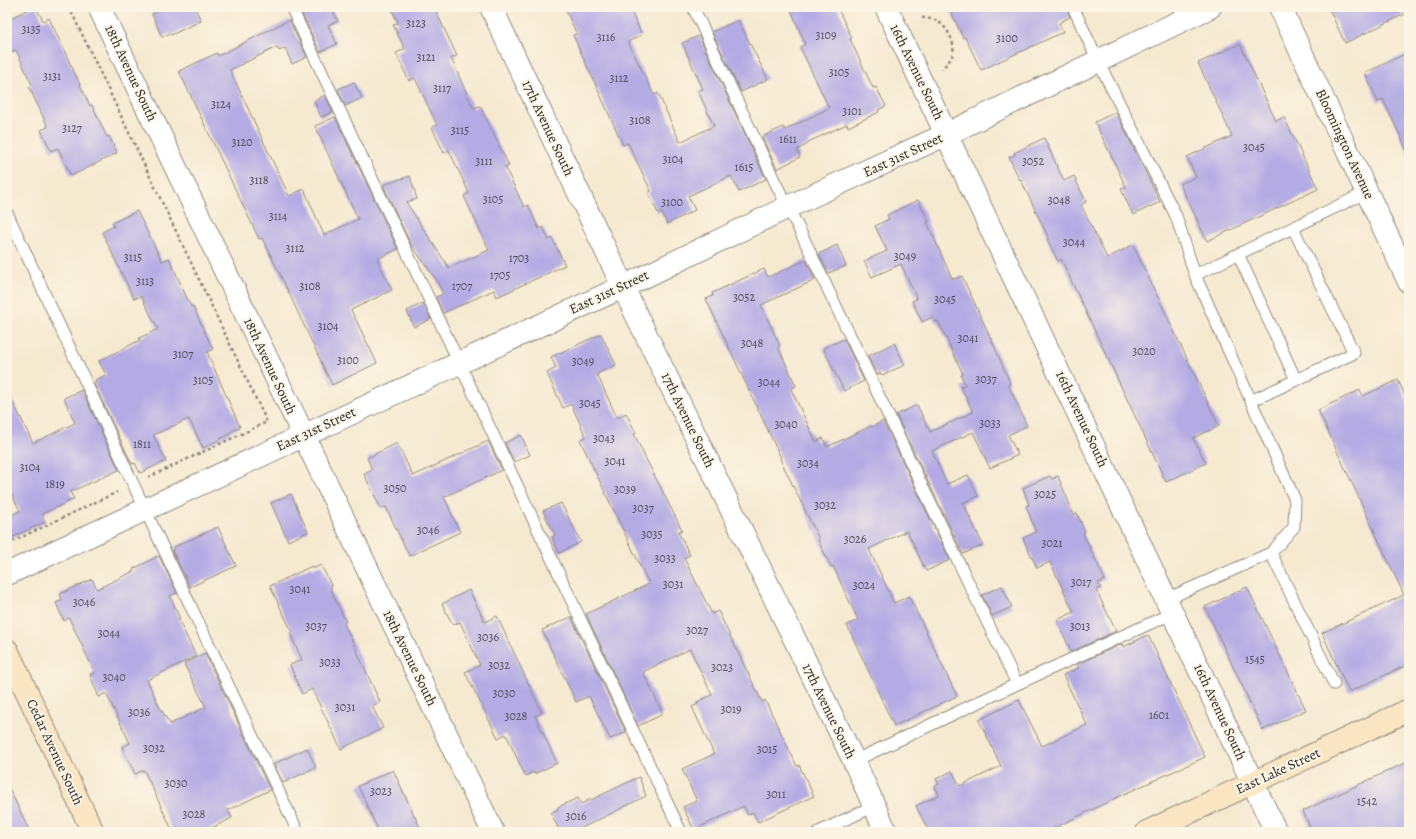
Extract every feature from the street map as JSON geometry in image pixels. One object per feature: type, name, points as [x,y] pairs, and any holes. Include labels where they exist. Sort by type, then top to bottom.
[{"type":"main road","name":"Cedar Avenue South","points":[[7,650],[93,832]]},
{"type":"main road","name":"East Lake Street","points":[[1147,832],[1409,710]]},
{"type":"street","name":"18th Avenue South","points":[[99,7],[302,435],[493,832]]},
{"type":"street","name":"17th Avenue South","points":[[491,7],[623,286],[854,761],[886,832]]},
{"type":"street","name":"16th Avenue South","points":[[886,7],[1276,832]]},
{"type":"street","name":"East 31st Street","points":[[7,574],[623,286],[788,207],[947,134],[1210,7]]},
{"type":"street","name":"Bloomington Avenue","points":[[1280,7],[1409,282]]},
{"type":"lane","points":[[291,7],[681,832]]},
{"type":"lane","points":[[693,7],[773,177],[1017,684]]},
{"type":"lane","points":[[854,761],[1017,684],[1271,554],[1294,527],[1295,500],[1195,275],[1176,216],[1098,61],[1073,7]]},
{"type":"lane","points":[[1195,275],[1367,192]]},
{"type":"lane","points":[[7,213],[145,510],[298,832]]},
{"type":"lane","points":[[1252,402],[1354,353],[1293,228]]},
{"type":"lane","points":[[1238,254],[1296,380]]},
{"type":"lane","points":[[1271,554],[1334,684]]},
{"type":"lane","points":[[819,832],[874,806]]},
{"type":"path","points":[[69,7],[267,422]]},
{"type":"path","points":[[922,18],[938,21],[945,27],[951,37],[954,47],[952,56],[942,69]]},
{"type":"building","points":[[33,7],[36,7],[43,21],[49,18],[90,106],[92,105],[107,137],[109,136],[117,153],[71,176],[58,148],[51,151],[41,130],[48,127],[29,87],[32,85],[16,50],[7,54],[7,20]]},
{"type":"building","points":[[166,7],[195,7],[201,21],[171,35],[170,33],[162,37],[152,14]]},
{"type":"building","points":[[316,7],[331,7],[338,21],[328,25],[337,44],[320,52],[302,14]]},
{"type":"building","points":[[391,7],[434,7],[457,56],[451,58],[473,108],[480,106],[509,166],[505,167],[524,207],[528,205],[539,229],[543,227],[549,240],[552,238],[565,265],[497,297],[494,290],[443,313],[436,297],[443,294],[437,281],[410,243],[383,185],[410,176],[417,199],[406,202],[449,268],[489,250],[464,196],[469,193],[449,150],[444,153],[432,127],[437,125],[415,78],[409,81],[396,53],[405,49],[393,25],[398,23]]},
{"type":"building","points":[[564,7],[629,7],[642,35],[628,42],[654,95],[658,93],[680,142],[714,126],[698,91],[703,89],[682,43],[699,36],[766,179],[739,192],[731,176],[688,196],[695,210],[667,224],[661,211],[658,213],[648,193],[651,191],[628,143],[623,145],[573,35],[577,34]]},
{"type":"building","points":[[790,7],[837,7],[873,88],[876,87],[886,106],[878,110],[879,112],[848,127],[847,124],[808,142],[808,144],[797,150],[800,157],[777,169],[762,137],[783,127],[785,130],[829,108],[800,47],[805,44]]},
{"type":"building","points":[[949,7],[1066,7],[1070,17],[1059,23],[1063,32],[981,70],[965,37],[963,38]]},
{"type":"building","points":[[1328,7],[1409,7],[1409,12],[1345,43]]},
{"type":"building","points":[[289,20],[307,57],[292,64],[285,48],[279,51],[277,47],[230,70],[289,196],[304,189],[324,235],[358,219],[315,126],[335,117],[398,249],[377,259],[392,290],[351,310],[377,363],[332,385],[279,272],[262,238],[259,239],[179,71],[217,53],[218,56]]},
{"type":"building","points":[[738,20],[768,79],[741,92],[712,32]]},
{"type":"building","points":[[1240,44],[1276,121],[1284,117],[1318,189],[1207,241],[1180,184],[1196,177],[1187,157],[1232,136],[1198,63]]},
{"type":"building","points":[[1409,52],[1409,155],[1383,99],[1378,102],[1365,73]]},
{"type":"building","points":[[354,82],[362,98],[345,106],[338,89]]},
{"type":"building","points":[[325,95],[333,112],[321,117],[314,101]]},
{"type":"building","points":[[1116,112],[1160,202],[1133,215],[1121,189],[1126,187],[1095,122]]},
{"type":"building","points":[[1044,138],[1064,181],[1074,176],[1086,202],[1081,205],[1107,258],[1133,245],[1219,426],[1193,438],[1206,463],[1166,482],[1061,259],[1058,261],[1047,239],[1049,239],[1009,157]]},
{"type":"building","points":[[918,200],[929,222],[927,222],[952,279],[962,276],[992,341],[1010,383],[1008,384],[1027,426],[1008,435],[1018,455],[990,468],[973,432],[932,451],[947,484],[968,475],[978,496],[963,503],[983,545],[963,554],[896,415],[917,405],[930,432],[973,412],[961,387],[965,385],[961,375],[963,374],[938,321],[935,322],[933,317],[922,322],[912,301],[917,299],[901,264],[872,277],[864,261],[887,251],[875,226],[889,219],[887,215]]},
{"type":"building","points":[[137,211],[162,261],[169,258],[191,307],[193,306],[213,349],[207,352],[240,427],[203,448],[189,419],[153,435],[166,461],[140,473],[135,463],[132,464],[94,384],[96,383],[95,380],[106,375],[99,361],[158,329],[141,296],[134,299],[102,232],[114,226],[112,223]]},
{"type":"building","points":[[837,245],[846,266],[828,273],[819,254]]},
{"type":"building","points":[[806,260],[815,280],[761,305],[796,386],[791,389],[816,442],[823,438],[827,447],[883,421],[950,560],[926,571],[907,531],[869,549],[894,603],[909,596],[957,696],[894,726],[847,625],[858,620],[833,566],[831,567],[818,540],[819,539],[780,459],[781,458],[706,299],[713,296],[712,293],[764,269],[768,277]]},
{"type":"building","points":[[423,303],[431,319],[414,327],[407,311]]},
{"type":"building","points":[[601,334],[616,365],[597,374],[617,418],[626,413],[636,433],[634,434],[645,457],[682,530],[678,532],[690,555],[684,558],[712,614],[718,611],[762,702],[765,700],[797,766],[799,765],[814,796],[758,822],[753,812],[748,815],[744,806],[694,830],[683,807],[697,801],[682,769],[714,754],[692,707],[698,704],[697,702],[712,695],[690,649],[643,672],[663,714],[638,726],[586,614],[649,584],[580,440],[586,437],[571,404],[563,408],[547,373],[556,368],[551,357]]},
{"type":"building","points":[[844,339],[864,381],[844,391],[823,348]]},
{"type":"building","points":[[894,343],[905,365],[882,375],[880,373],[877,375],[868,356]]},
{"type":"building","points":[[1398,380],[1409,404],[1409,664],[1349,692],[1322,633],[1404,595],[1318,410],[1360,390],[1363,396]]},
{"type":"building","points":[[7,390],[33,443],[75,423],[64,398],[82,390],[119,470],[70,492],[74,499],[42,514],[45,522],[7,540],[7,517],[20,511],[7,485]]},
{"type":"building","points":[[521,435],[530,455],[514,462],[505,443]]},
{"type":"building","points":[[488,441],[502,470],[444,497],[460,532],[409,556],[386,507],[381,509],[364,474],[372,470],[367,458],[397,443],[413,476]]},
{"type":"building","points":[[1050,476],[1052,479],[1058,476],[1074,515],[1077,513],[1085,532],[1083,533],[1105,580],[1098,583],[1101,588],[1096,590],[1116,631],[1071,652],[1057,620],[1074,612],[1050,562],[1037,568],[1023,538],[1036,532],[1026,506],[1029,505],[1023,488]]},
{"type":"building","points":[[291,494],[308,532],[288,541],[271,503]]},
{"type":"building","points":[[561,503],[581,542],[559,553],[552,537],[555,535],[543,511]]},
{"type":"building","points":[[218,527],[236,566],[190,587],[172,550],[175,549],[174,547]]},
{"type":"building","points":[[159,556],[177,593],[170,596],[180,619],[178,619],[196,656],[147,680],[160,708],[170,724],[206,707],[184,664],[205,653],[270,790],[228,810],[232,818],[203,832],[173,832],[144,770],[135,774],[122,747],[130,743],[106,693],[99,697],[90,675],[95,673],[69,618],[64,621],[56,603],[62,600],[60,594],[92,579],[97,589],[134,571],[133,569]]},
{"type":"building","points":[[321,565],[332,587],[330,588],[346,622],[344,623],[380,702],[372,706],[383,728],[341,749],[312,689],[302,694],[290,665],[302,660],[290,633],[292,632],[270,586],[312,566],[313,569]]},
{"type":"building","points":[[1002,586],[1012,607],[992,616],[982,595]]},
{"type":"building","points":[[1247,587],[1306,710],[1263,730],[1205,607]]},
{"type":"building","points":[[469,590],[485,622],[497,616],[542,713],[535,716],[557,763],[534,774],[534,772],[525,776],[506,734],[498,738],[465,672],[480,665],[460,622],[453,625],[442,604]]},
{"type":"building","points":[[571,617],[626,732],[610,739],[589,696],[576,702],[542,630]]},
{"type":"building","points":[[1148,635],[1205,757],[1046,832],[929,832],[916,806],[939,795],[935,786],[939,784],[936,779],[952,771],[960,786],[1001,766],[979,720],[1019,700],[1042,746],[1087,725],[1063,675],[1079,668],[1077,664],[1122,644],[1123,647]]},
{"type":"building","points":[[307,748],[316,767],[283,783],[274,764]]},
{"type":"building","points":[[1409,761],[1409,832],[1312,832],[1303,811]]},
{"type":"building","points":[[393,770],[422,832],[379,832],[358,786]]},
{"type":"building","points":[[639,777],[646,796],[574,832],[560,832],[551,813],[558,809],[558,807],[578,798],[581,804]]},
{"type":"building","points":[[7,784],[30,832],[7,832]]}]
